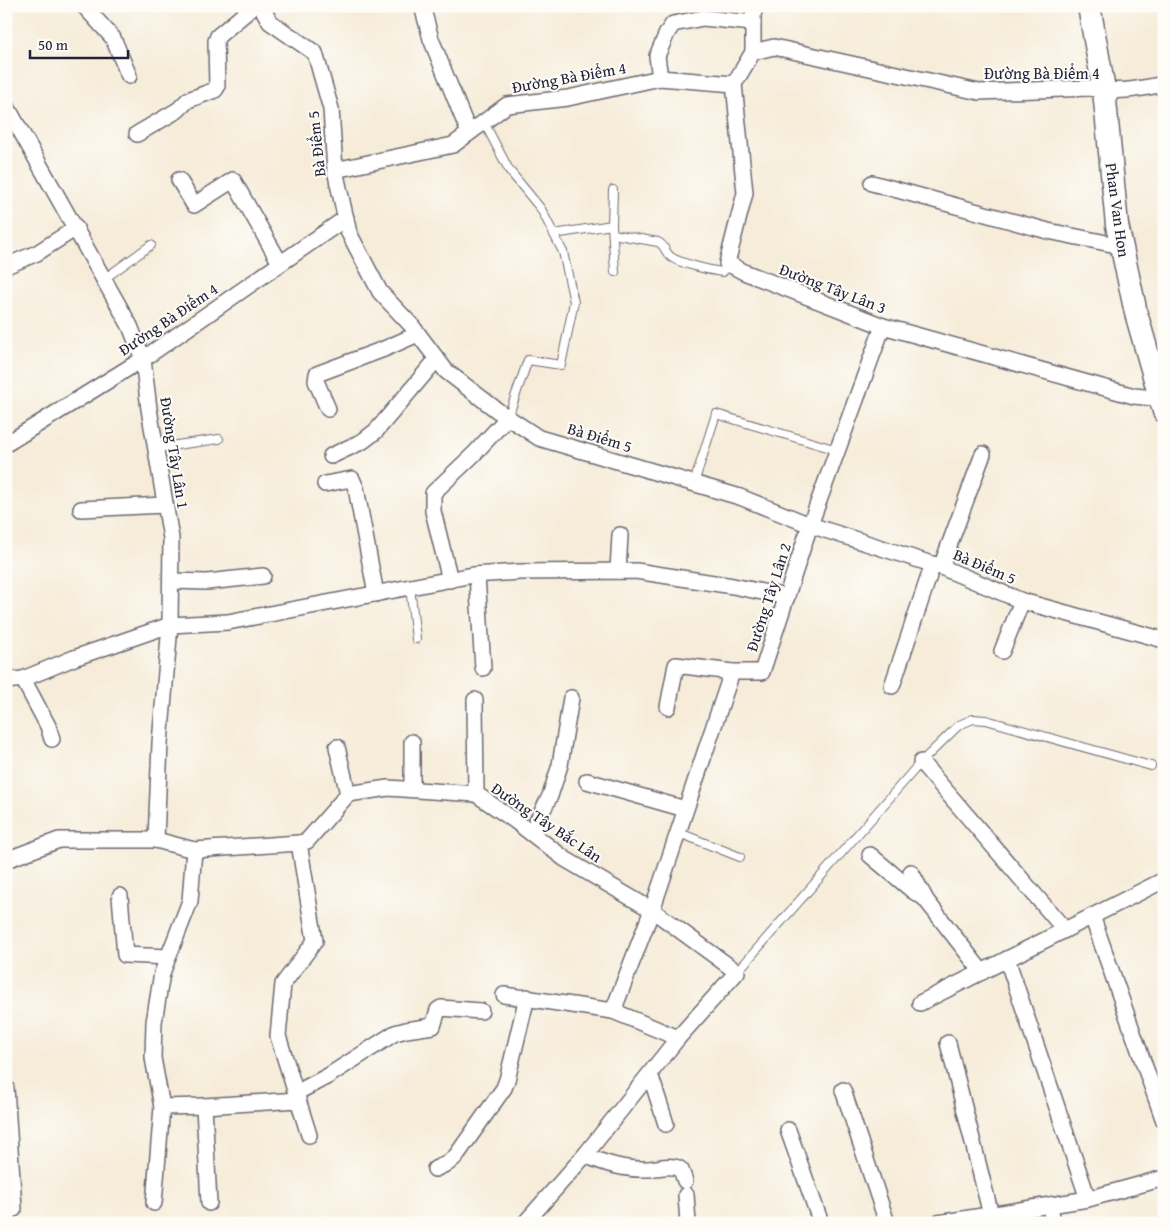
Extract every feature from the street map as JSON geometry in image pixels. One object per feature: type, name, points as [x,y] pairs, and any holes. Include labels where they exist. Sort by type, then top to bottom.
[{"type":"main road","name":"Phan Van Hon","points":[[1089,6],[1104,90],[1116,216],[1121,246],[1136,313],[1163,403]]},
{"type":"street","points":[[84,6],[112,38],[129,76]]},
{"type":"street","points":[[137,134],[178,110],[188,100],[215,90],[217,86],[216,41],[218,36],[254,6]]},
{"type":"street","name":"Bà Điểm 5","points":[[261,6],[270,22],[316,52],[331,109],[335,170],[349,232],[380,292],[418,334],[446,371],[508,417],[539,438],[740,497],[810,525],[937,565],[1022,601],[1164,640]]},
{"type":"street","points":[[422,6],[431,39],[469,133]]},
{"type":"street","points":[[727,263],[746,194],[734,84],[753,52],[755,6]]},
{"type":"street","points":[[660,78],[657,56],[673,24],[703,18],[753,23]]},
{"type":"street","name":"Đường Bà Điểm 4","points":[[753,52],[774,47],[979,92],[1089,88],[1132,91],[1164,84]]},
{"type":"street","name":"Đường Bà Điểm 4","points":[[335,170],[453,145],[507,105],[568,98],[660,78],[734,84]]},
{"type":"street","name":"Đường Tây Lân 1","points":[[6,105],[130,326],[143,359],[149,409],[171,538],[170,625],[160,743],[156,840]]},
{"type":"street","points":[[179,180],[194,205],[233,180],[280,263]]},
{"type":"street","points":[[872,183],[1048,231],[1121,246]]},
{"type":"street","name":"Đường Bà Điểm 4","points":[[6,444],[143,359],[346,218]]},
{"type":"street","points":[[6,266],[37,253],[76,228]]},
{"type":"street","name":"Đường Tây Lân 3","points":[[727,263],[744,272],[883,326],[1163,403]]},
{"type":"street","name":"Đường Tây Lân 2","points":[[732,672],[762,672],[810,525],[883,326]]},
{"type":"street","points":[[328,409],[316,381],[317,374],[418,334]]},
{"type":"street","points":[[331,456],[363,441],[376,430],[437,359]]},
{"type":"street","points":[[450,580],[432,511],[433,493],[474,454],[508,417]]},
{"type":"street","points":[[892,686],[937,565],[983,454]]},
{"type":"street","points":[[325,484],[352,479],[356,488],[376,594]]},
{"type":"street","points":[[81,509],[165,505]]},
{"type":"street","points":[[618,571],[620,535]]},
{"type":"street","points":[[6,680],[24,679],[74,658],[170,625],[228,622],[477,575],[520,572],[645,572],[787,597]]},
{"type":"street","points":[[477,575],[483,668]]},
{"type":"street","points":[[171,581],[207,582],[263,576]]},
{"type":"street","points":[[1002,651],[1022,601]]},
{"type":"street","points":[[614,1011],[652,910],[732,672],[676,665],[668,707]]},
{"type":"street","points":[[24,679],[48,726],[52,739]]},
{"type":"street","points":[[531,833],[550,796],[560,766],[571,698]]},
{"type":"street","points":[[475,700],[476,794]]},
{"type":"street","points":[[412,742],[412,789]]},
{"type":"street","points":[[6,860],[59,840],[156,840],[194,850],[307,841],[348,794],[337,747]]},
{"type":"street","points":[[921,762],[1065,930]]},
{"type":"street","points":[[587,781],[685,809]]},
{"type":"street","name":"Đường Tây Bắc Lân","points":[[348,794],[388,788],[476,794],[566,859],[652,910],[737,972]]},
{"type":"street","points":[[299,843],[315,940],[283,984],[278,1036],[309,1135]]},
{"type":"street","points":[[154,1203],[162,1107],[153,1058],[154,1022],[162,973],[190,901],[194,850]]},
{"type":"street","points":[[870,855],[926,900]]},
{"type":"street","points":[[910,872],[926,900],[982,972]]},
{"type":"street","points":[[920,1004],[1164,880]]},
{"type":"street","points":[[120,896],[125,955],[168,957]]},
{"type":"street","points":[[1092,916],[1164,1121]]},
{"type":"street","points":[[1007,959],[1088,1199]]},
{"type":"street","points":[[525,1223],[585,1155],[678,1038],[737,972]]},
{"type":"street","points":[[504,995],[614,1011],[678,1038]]},
{"type":"street","points":[[436,1169],[448,1163],[456,1156],[504,1088],[527,997]]},
{"type":"street","points":[[162,1107],[204,1106],[297,1096],[395,1033],[433,1026],[438,1010],[441,1008],[481,1010]]},
{"type":"street","points":[[948,1043],[991,1215]]},
{"type":"street","points":[[650,1074],[666,1124]]},
{"type":"street","points":[[6,1088],[14,1209]]},
{"type":"street","points":[[843,1090],[887,1223]]},
{"type":"street","points":[[204,1106],[209,1203]]},
{"type":"street","points":[[788,1130],[821,1223]]},
{"type":"street","points":[[585,1155],[611,1165],[631,1169],[647,1170],[674,1166],[681,1170],[686,1188],[688,1223]]},
{"type":"street","points":[[938,1223],[1088,1199],[1164,1178]]},
{"type":"street","points":[[1050,1205],[1053,1223]]},
{"type":"lane","points":[[484,122],[509,170],[541,209],[554,234],[563,252],[574,302],[561,365],[528,360],[508,417]]},
{"type":"lane","points":[[613,190],[612,224],[615,272]]},
{"type":"lane","points":[[554,234],[612,224]]},
{"type":"lane","points":[[613,234],[658,242],[662,244],[672,258],[715,271],[722,272],[727,263]]},
{"type":"lane","points":[[104,279],[151,245]]},
{"type":"lane","points":[[694,483],[716,414],[838,450]]},
{"type":"lane","points":[[156,448],[219,439]]},
{"type":"lane","points":[[410,587],[416,638]]},
{"type":"lane","points":[[737,972],[921,762],[959,725],[973,719],[1000,723],[1151,766]]},
{"type":"lane","points":[[677,832],[740,857]]}]
